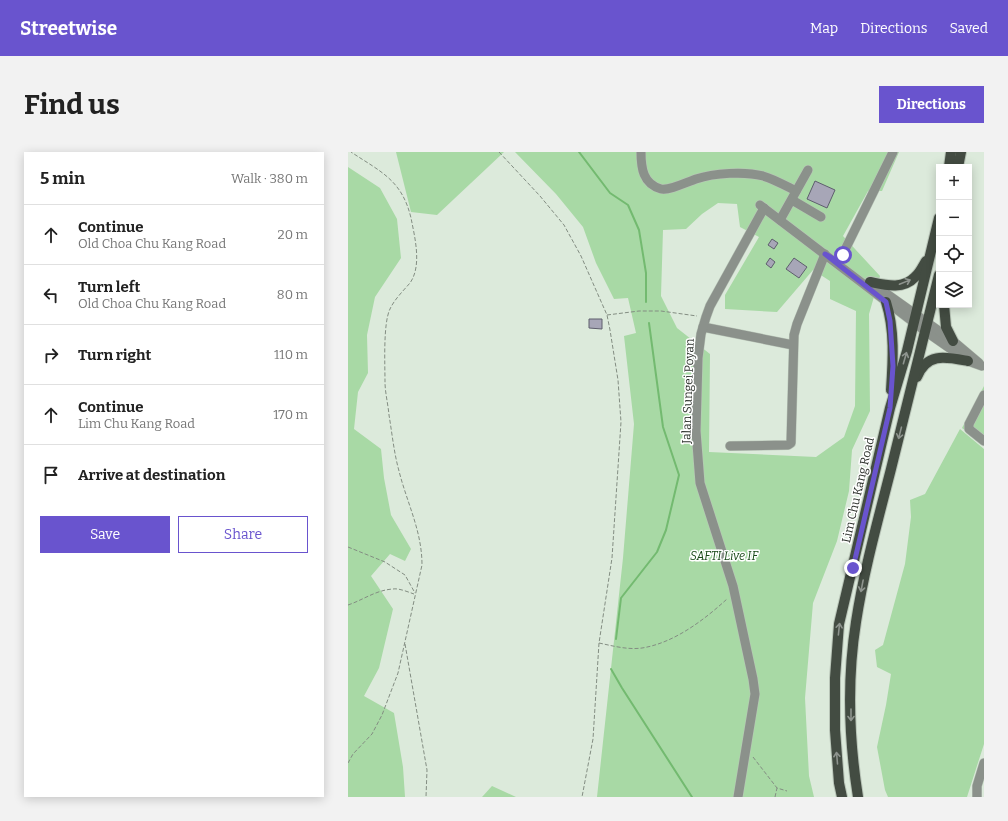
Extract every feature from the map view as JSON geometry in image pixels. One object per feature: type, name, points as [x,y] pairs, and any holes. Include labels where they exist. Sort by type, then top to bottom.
[{"type":"main road","points":[[949,164],[951,152]]},
{"type":"main road","points":[[959,164],[961,152]]},
{"type":"main road","name":"Lim Chu Kang Road","points":[[842,797],[839,783],[835,730],[835,678],[839,624],[890,408],[907,351],[936,231]]},
{"type":"main road","points":[[870,282],[886,286],[904,285],[915,278],[930,256]]},
{"type":"main road","points":[[858,797],[851,728],[850,678],[855,623],[865,570],[936,287]]},
{"type":"main road","points":[[886,302],[890,321],[893,366],[890,408]]},
{"type":"main road","points":[[944,308],[946,327],[953,341]]},
{"type":"main road","points":[[909,395],[919,372],[926,362],[941,357],[950,357],[968,361]]},
{"type":"street","points":[[641,152],[641,165],[646,178],[649,182],[663,189],[698,178],[718,174],[763,176],[794,195],[821,217]]},
{"type":"street","points":[[839,262],[893,152]]},
{"type":"street","points":[[808,170],[780,220],[886,302],[915,318]]},
{"type":"street","name":"Jalan Sungei Poyan","points":[[738,797],[745,747],[755,694],[735,592],[700,484],[696,431],[698,358],[703,327],[710,306],[762,206],[780,220]]},
{"type":"street","points":[[825,254],[870,282],[968,361],[983,365]]},
{"type":"street","points":[[730,446],[788,445],[790,443],[793,345],[797,324],[825,254]]},
{"type":"street","points":[[703,327],[793,345]]},
{"type":"street","points":[[926,327],[953,341],[983,365]]},
{"type":"street","points":[[984,395],[969,424],[969,429],[984,440]]},
{"type":"street","points":[[977,797],[977,786],[984,763]]},
{"type":"path","points":[[348,763],[353,754],[372,734],[382,715],[398,673],[422,565],[422,548],[417,527],[398,471],[385,384],[386,326],[389,310],[411,281],[416,271],[417,257],[412,227],[406,200],[400,189],[387,176],[350,152]]},
{"type":"path","points":[[498,152],[540,196],[564,225],[581,256],[607,315],[618,380],[621,422],[612,558],[599,643],[593,739],[582,797]]},
{"type":"path","points":[[607,315],[639,311],[661,311],[706,318]]},
{"type":"path","points":[[348,547],[385,562],[405,575],[415,594]]},
{"type":"path","points":[[348,604],[375,593],[394,588],[415,594]]},
{"type":"path","points":[[599,643],[627,648],[642,648],[665,641],[696,625],[735,592]]},
{"type":"path","points":[[405,642],[427,770],[426,797]]},
{"type":"path","points":[[745,747],[777,788],[787,791]]},
{"type":"path","points":[[775,797],[777,788]]},
{"type":"green space","points":[[396,152],[504,152],[437,215],[411,212]]},
{"type":"green space","name":"SAFTI Live IF","points":[[515,152],[899,152],[882,191],[868,191],[843,236],[880,276],[869,314],[870,411],[852,450],[849,491],[837,541],[813,603],[805,698],[809,776],[814,797],[597,797],[623,558],[634,424],[624,336],[636,333],[628,298],[614,299],[596,263],[583,227],[556,194]],"holes":[[[718,203],[737,204],[740,227],[759,237],[725,295],[725,309],[777,312],[813,270],[830,281],[830,299],[856,311],[855,406],[844,437],[816,457],[709,452],[710,354],[677,328],[661,296],[663,230],[686,229],[702,214]]]},
{"type":"green space","points":[[348,167],[380,188],[397,219],[401,258],[375,297],[367,335],[368,373],[358,392],[354,429],[381,449],[384,478],[391,515],[411,549],[405,561],[390,554],[371,576],[393,609],[379,668],[364,696],[394,713],[403,767],[405,797],[348,797]]},
{"type":"green space","points":[[984,386],[984,445],[962,428]]},
{"type":"green space","points":[[960,429],[984,449],[984,744],[967,797],[888,797],[885,790],[877,747],[891,674],[877,667],[875,650],[883,645],[905,564],[911,517],[910,500],[925,494]]},
{"type":"green space","points":[[492,786],[516,797],[482,797]]},
{"type":"building","points":[[815,181],[835,190],[827,208],[807,199]]},
{"type":"building","points":[[772,239],[778,243],[774,249],[768,245]]},
{"type":"building","points":[[770,258],[775,262],[771,268],[766,264]]},
{"type":"building","points":[[794,258],[807,267],[799,278],[786,269]]},
{"type":"building","points":[[589,319],[602,319],[602,329],[589,328]]},
{"type":"waterway","points":[[579,152],[610,193],[628,205],[639,230],[646,273],[646,302]]},
{"type":"waterway","points":[[616,639],[621,598],[657,552],[666,530],[679,475],[663,427],[649,323]]},
{"type":"waterway","points":[[611,669],[692,797]]},
{"type":"route","points":[[843,255],[839,262],[825,254],[886,302],[890,321],[893,366],[890,408],[853,568]]}]
